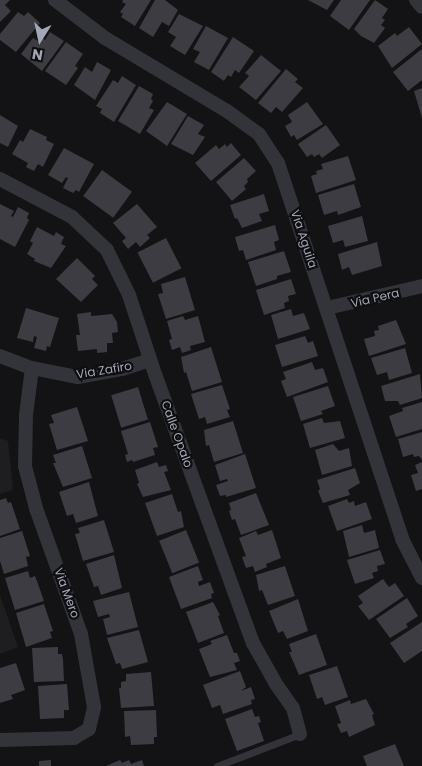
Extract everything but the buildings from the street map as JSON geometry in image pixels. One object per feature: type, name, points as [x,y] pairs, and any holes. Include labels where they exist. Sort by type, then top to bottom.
[{"type":"street","name":"Via Aguila","points":[[55,0],[105,38],[227,112],[258,134],[278,163],[402,539],[422,578]]},
{"type":"street","points":[[416,0],[422,7]]},
{"type":"street","name":"Calle Opalo","points":[[0,179],[72,217],[107,250],[129,295],[150,360],[253,643],[276,684],[293,708],[300,734]]},
{"type":"street","name":"Via Pera","points":[[327,308],[422,286]]},
{"type":"street","name":"Via Zafiro","points":[[0,356],[32,368],[78,376],[122,369],[150,360]]},
{"type":"street","name":"Via Mero","points":[[0,740],[74,738],[89,729],[94,707],[81,634],[36,508],[25,466],[26,415],[32,368]]},
{"type":"lane","points":[[217,766],[300,734]]},
{"type":"shaded area","points":[[0,438],[8,441],[13,490],[0,494]]},
{"type":"shaded area","points":[[0,595],[18,647],[0,654]]}]
